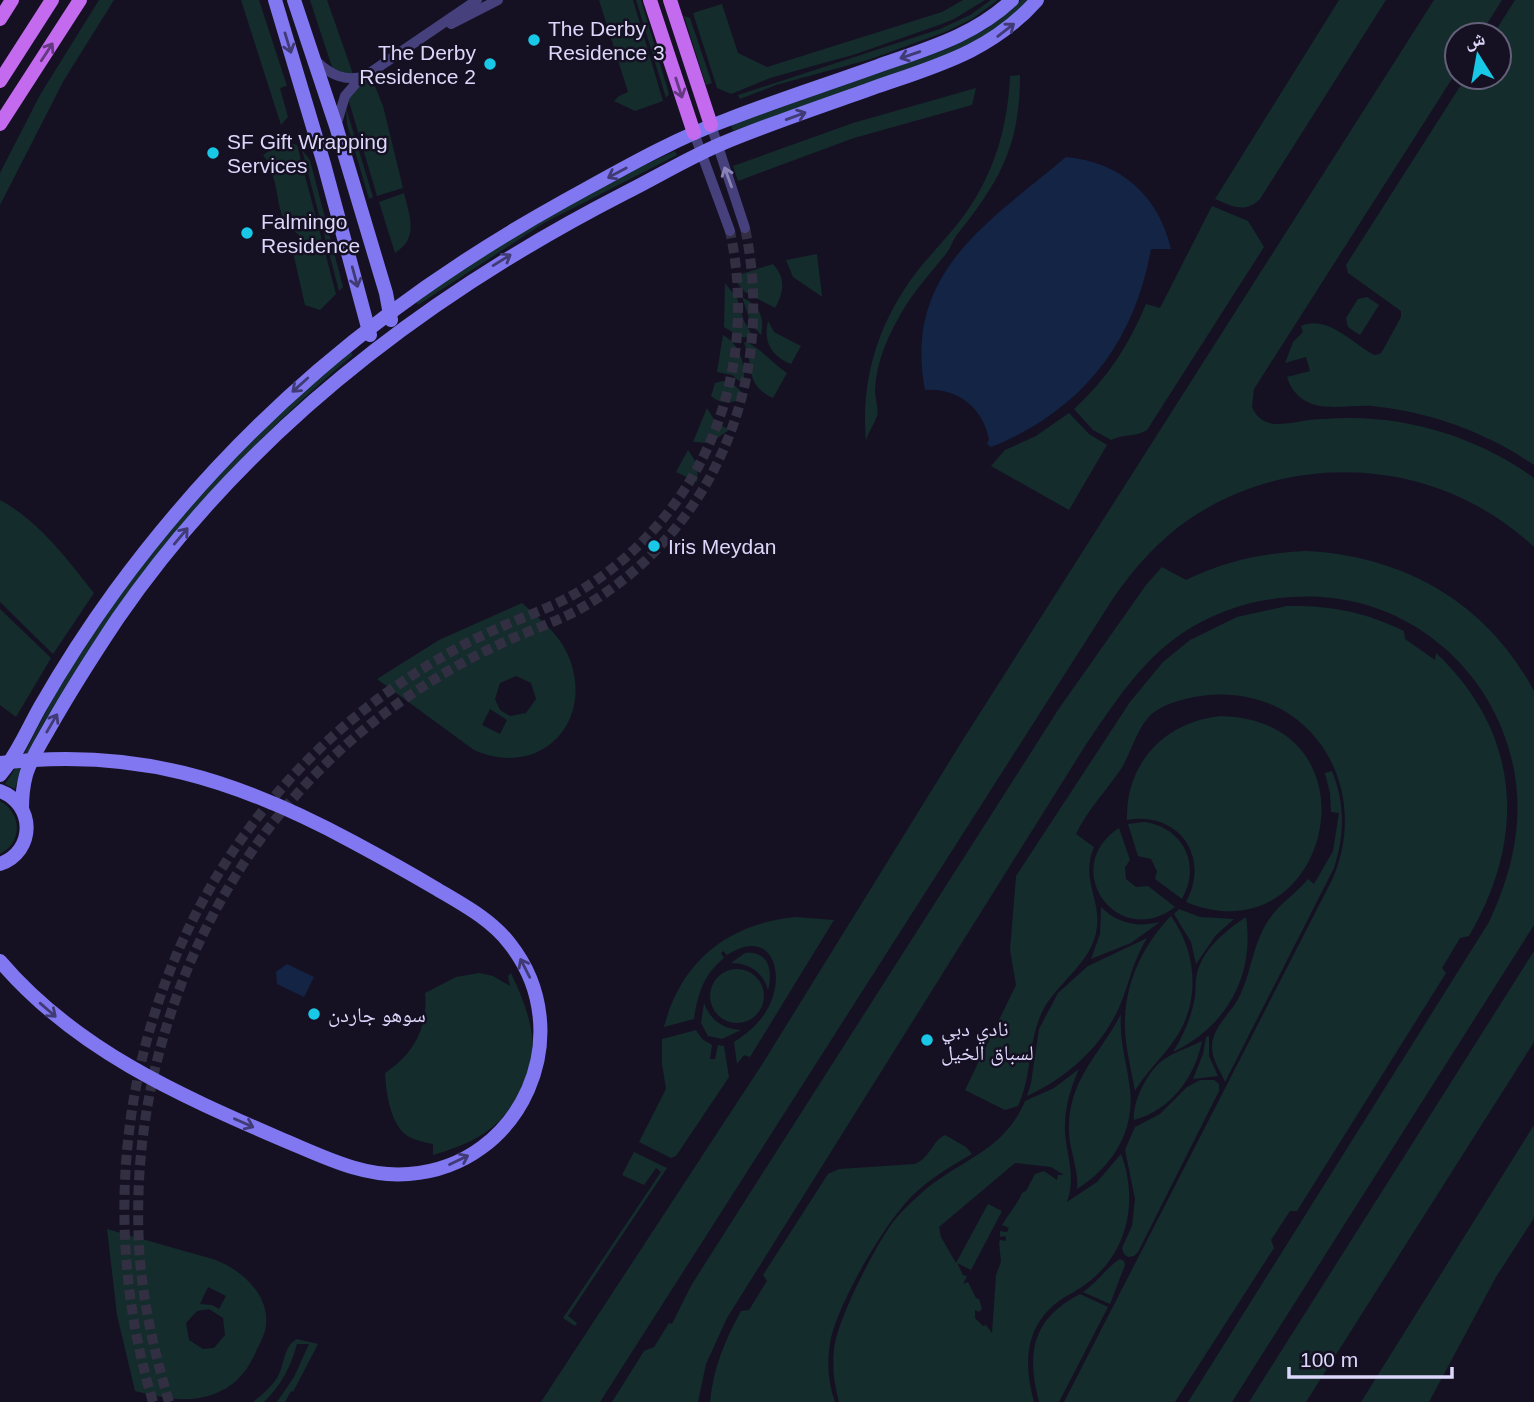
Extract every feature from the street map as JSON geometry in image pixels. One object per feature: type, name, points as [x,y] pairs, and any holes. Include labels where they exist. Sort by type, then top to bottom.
[{"type":"main road","points":[[0,19],[12,0]]},
{"type":"main road","points":[[0,81],[52,0]]},
{"type":"main road","points":[[0,124],[80,0]]},
{"type":"main road","points":[[650,0],[694,133]]},
{"type":"main road","points":[[670,0],[711,125]]},
{"type":"main road","points":[[0,136],[13,104]]},
{"type":"street","points":[[275,0],[321,151],[373,350]]},
{"type":"street","points":[[294,0],[336,126],[386,293],[394,334]]},
{"type":"street","points":[[336,126],[345,96],[353,85],[477,0]]},
{"type":"street","points":[[422,38],[498,0]]},
{"type":"street","points":[[0,775],[87,632],[114,592],[168,523],[261,422],[389,311],[520,226],[694,133],[790,96],[948,42],[978,27],[1012,0]]},
{"type":"street","points":[[22,808],[24,780],[36,753],[100,645],[141,587],[200,513],[261,449],[373,350],[477,276],[538,239],[717,146],[968,54],[1012,26],[1037,0]]},
{"type":"street","points":[[314,60],[338,77],[364,77]]},
{"type":"street","points":[[711,125],[745,228]]},
{"type":"street","points":[[694,133],[730,231]]},
{"type":"street","points":[[0,763],[52,758],[103,759],[180,771],[253,794],[353,842],[469,908],[500,932],[519,955],[532,981],[541,1024],[540,1053],[532,1081],[520,1107],[502,1130],[480,1149],[454,1163],[426,1172],[397,1175],[368,1172],[244,1123],[123,1064],[52,1013],[0,961]]},
{"type":"street","points":[[0,791],[13,797],[22,808],[27,823],[24,843],[16,855],[0,864]]},
{"type":"green space","points":[[99,0],[114,0],[64,80],[0,205],[0,173],[40,95]]},
{"type":"green space","points":[[241,0],[259,0],[287,86],[280,88],[288,117],[281,125]]},
{"type":"green space","points":[[310,0],[327,0],[353,74],[333,70]]},
{"type":"green space","points":[[599,0],[633,0],[663,101],[635,111],[614,101],[628,92]]},
{"type":"green space","points":[[636,0],[641,0],[669,94],[666,98]]},
{"type":"green space","points":[[963,0],[985,0],[939,25],[856,54],[770,78],[731,94],[717,88],[693,13],[722,4],[738,53],[767,67],[942,12]]},
{"type":"green space","points":[[991,0],[998,0],[972,19],[945,32],[871,59],[776,85],[740,99],[738,95],[940,29],[970,15]]},
{"type":"green space","points":[[1021,0],[1027,0],[998,26],[953,52],[733,131],[731,125],[952,47],[988,28]]},
{"type":"green space","points":[[1339,0],[1386,0],[1260,199],[1244,207],[1215,199]]},
{"type":"green space","points":[[1434,0],[1502,0],[1489,21],[1443,21],[1444,91],[1254,389],[1252,407],[1262,420],[1276,424],[1341,418],[1396,421],[1445,433],[1492,452],[1534,478],[1534,547],[1497,518],[1456,495],[1412,481],[1366,473],[1320,473],[1274,481],[1230,497],[1188,520],[1167,537],[1139,565],[1114,597],[600,1402],[541,1402],[763,1063],[964,738]]},
{"type":"green space","points":[[1515,0],[1534,0],[1534,465],[1477,433],[1415,413],[1372,406],[1334,407],[1312,404],[1296,394],[1287,377],[1310,371],[1306,357],[1285,363],[1293,342],[1303,332],[1301,326],[1310,323],[1330,327],[1374,355],[1383,350],[1401,317],[1401,311],[1348,273],[1346,265],[1457,91],[1513,91],[1513,21],[1502,21]]},
{"type":"green space","points":[[684,16],[690,18],[712,83],[706,85]]},
{"type":"green space","points":[[1020,75],[1016,123],[1004,162],[984,198],[947,252],[908,301],[886,344],[876,381],[877,416],[866,441],[866,393],[876,347],[885,325],[908,284],[962,219],[981,188],[1000,142],[1010,76]]},
{"type":"green space","points":[[372,79],[383,106],[403,188],[377,196],[348,98]]},
{"type":"green space","points":[[976,88],[972,105],[854,138],[738,181],[733,166],[853,123]]},
{"type":"green space","points":[[346,108],[373,197],[369,199],[347,124]]},
{"type":"green space","points":[[287,142],[297,145],[336,294],[320,310],[305,305],[293,252],[300,249],[302,240],[284,219],[268,166],[270,164],[263,155]]},
{"type":"green space","points":[[302,150],[310,160],[343,287],[339,291]]},
{"type":"green space","points":[[675,151],[677,155],[544,223],[418,305],[415,301],[498,245],[630,172]]},
{"type":"green space","points":[[404,193],[410,219],[410,234],[403,247],[395,253],[379,202]]},
{"type":"green space","points":[[1212,206],[1248,221],[1264,247],[1147,430],[1111,440],[1093,430],[1074,409],[1097,386],[1116,361],[1146,304],[1160,308]]},
{"type":"green space","points":[[817,254],[822,296],[793,277],[786,260]]},
{"type":"green space","points":[[773,264],[782,280],[775,308],[745,292],[732,277]]},
{"type":"green space","points":[[725,283],[737,298],[744,321],[754,338],[740,337],[724,327]]},
{"type":"green space","points":[[742,297],[759,312],[762,322],[761,335],[751,324]]},
{"type":"green space","points":[[1367,297],[1379,305],[1360,335],[1348,327],[1346,318],[1358,299]]},
{"type":"green space","points":[[768,321],[774,332],[801,346],[791,364],[778,357],[770,347]]},
{"type":"green space","points":[[723,335],[734,345],[741,357],[744,385],[732,375],[717,372]]},
{"type":"green space","points":[[744,343],[787,373],[773,398],[764,393],[754,381]]},
{"type":"green space","points":[[350,351],[353,355],[232,469],[159,552],[94,642],[42,725],[29,750],[15,789],[5,784],[94,630],[170,528],[255,435]]},
{"type":"green space","points":[[715,383],[732,383],[746,396],[728,402],[715,399],[711,396]]},
{"type":"green space","points":[[707,408],[715,421],[729,430],[710,443],[693,442]]},
{"type":"green space","points":[[1069,413],[1089,434],[1107,445],[1069,510],[991,466],[1005,450],[1036,436]]},
{"type":"green space","points":[[688,450],[698,465],[697,482],[676,472]]},
{"type":"green space","points":[[0,500],[40,530],[94,593],[53,654],[0,602]]},
{"type":"green space","points":[[1306,551],[1377,563],[1409,574],[1440,590],[1467,609],[1492,633],[1515,660],[1534,691],[1534,925],[1232,1402],[1188,1402],[1489,922],[1507,876],[1517,827],[1517,794],[1511,756],[1498,720],[1480,688],[1456,659],[1428,635],[1396,616],[1360,603],[1322,597],[1266,600],[1231,609],[1181,634],[1140,671],[1085,746],[727,1318],[706,1364],[698,1402],[612,1402],[644,1351],[654,1347],[669,1323],[672,1324],[692,1284],[1058,710],[1146,585],[1162,567],[1186,580],[1245,559]]},
{"type":"green space","points":[[522,603],[559,640],[568,655],[575,679],[575,701],[568,722],[557,738],[541,750],[521,757],[499,757],[474,750],[377,679],[439,640]],"holes":[[[516,676],[531,683],[536,699],[526,713],[510,716],[500,710],[495,699],[500,683]],[[490,709],[507,720],[500,734],[482,725]]]},
{"type":"green space","points":[[1287,606],[1347,611],[1390,624],[1404,631],[1405,639],[1435,660],[1436,653],[1464,684],[1485,717],[1499,752],[1506,787],[1506,824],[1500,861],[1488,899],[1469,936],[1460,938],[1442,968],[1446,973],[1297,1211],[1290,1211],[1271,1240],[1274,1248],[1175,1402],[1064,1402],[1332,880],[1343,845],[1345,811],[1338,779],[1324,750],[1304,725],[1277,707],[1245,697],[1208,695],[1165,706],[1147,718],[1121,769],[1076,834],[1094,847],[1089,871],[1097,913],[1095,937],[1078,967],[1042,1012],[1018,1106],[1005,1110],[965,1090],[1016,985],[1010,950],[1016,876],[1130,702],[1163,662],[1190,640],[1237,617]]},
{"type":"green space","points":[[0,609],[51,658],[16,717],[0,705]]},
{"type":"green space","points":[[1221,716],[1273,728],[1305,755],[1320,793],[1319,833],[1303,870],[1275,899],[1235,911],[1186,902],[1193,885],[1194,869],[1192,853],[1185,840],[1175,830],[1161,823],[1145,819],[1127,820],[1129,794],[1135,777],[1154,747],[1184,726]]},
{"type":"green space","points":[[1332,771],[1342,819],[1334,868],[1225,1082],[1213,1056],[1213,1040],[1243,989],[1259,938],[1278,908],[1308,879],[1314,884],[1333,851],[1339,813],[1331,812],[1325,773]]},
{"type":"green space","points":[[0,801],[13,813],[17,828],[13,842],[0,854]]},
{"type":"green space","points":[[1144,822],[1169,831],[1185,850],[1190,873],[1182,899],[1155,879],[1157,871],[1151,859],[1138,856],[1128,824]]},
{"type":"green space","points":[[1119,828],[1130,860],[1125,867],[1126,879],[1136,887],[1148,886],[1175,907],[1154,918],[1134,919],[1116,912],[1103,899],[1095,882],[1094,863],[1102,845]]},
{"type":"green space","points":[[1101,907],[1128,923],[1160,922],[1131,943],[1091,959],[1100,934]]},
{"type":"green space","points":[[1179,909],[1200,917],[1234,919],[1216,935],[1196,964],[1191,942],[1174,914]]},
{"type":"green space","points":[[1171,916],[1180,930],[1191,961],[1192,993],[1189,1009],[1175,1039],[1135,1091],[1125,1024],[1129,990],[1149,943]]},
{"type":"green space","points":[[795,917],[834,920],[750,1057],[744,1055],[737,1064],[734,1042],[765,1013],[776,981],[771,958],[764,950],[755,946],[727,955],[723,951],[721,953],[724,958],[711,971],[703,986],[694,1019],[664,1027],[682,983],[695,965],[711,950],[729,937],[749,928]]},
{"type":"green space","points":[[1246,917],[1246,959],[1233,997],[1208,1029],[1173,1052],[1190,1018],[1197,974],[1204,957],[1223,934]]},
{"type":"green space","points":[[1147,938],[1121,1003],[1104,1033],[1070,1070],[1027,1096],[1039,1029],[1058,993],[1088,966]]},
{"type":"green space","points":[[1534,951],[1534,1042],[1306,1402],[1249,1402]]},
{"type":"green space","points":[[745,953],[759,955],[767,963],[770,976],[768,990],[763,978],[754,970],[731,963]]},
{"type":"green space","points":[[737,969],[756,977],[764,996],[756,1015],[737,1023],[718,1015],[710,996],[718,977]]},
{"type":"green space","points":[[479,973],[493,976],[510,986],[508,976],[511,973],[531,1027],[530,1066],[516,1098],[498,1122],[476,1138],[433,1155],[433,1144],[409,1137],[396,1122],[388,1098],[385,1073],[404,1057],[417,1039],[424,1017],[425,993],[456,977]]},
{"type":"green space","points":[[704,1003],[718,1023],[741,1030],[722,1039],[708,1036],[701,1023]]},
{"type":"green space","points":[[1121,1014],[1122,1042],[1130,1089],[1129,1119],[1119,1147],[1101,1170],[1077,1189],[1069,1130],[1074,1096],[1087,1068]]},
{"type":"green space","points":[[696,1030],[702,1039],[712,1045],[710,1059],[715,1059],[718,1045],[724,1046],[729,1077],[676,1156],[671,1158],[639,1142],[666,1089],[662,1039]]},
{"type":"green space","points":[[1209,1036],[1209,1056],[1218,1076],[1193,1079],[1203,1054],[1206,1037]]},
{"type":"green space","points":[[1202,1041],[1194,1067],[1179,1090],[1159,1108],[1134,1120],[1139,1095],[1154,1069],[1170,1056]]},
{"type":"green space","points":[[1079,1069],[1070,1092],[1066,1116],[1065,1132],[1071,1176],[1067,1202],[1097,1182],[1121,1154],[1129,1188],[1129,1205],[1122,1238],[1104,1267],[1087,1284],[1055,1304],[1037,1325],[1029,1349],[1028,1362],[1034,1402],[839,1402],[833,1369],[837,1336],[858,1284],[893,1222],[927,1188],[983,1151],[1007,1131],[1025,1101],[1054,1088]],"holes":[[[1015,1163],[1051,1167],[1064,1175],[1058,1175],[1057,1180],[1044,1171],[1035,1174],[1002,1225],[1009,1228],[1007,1232],[1000,1231],[1000,1237],[1005,1236],[1006,1241],[1000,1240],[999,1243],[1001,1262],[996,1275],[992,1333],[975,1318],[975,1310],[979,1312],[982,1309],[979,1299],[968,1282],[963,1284],[967,1276],[963,1275],[957,1263],[971,1270],[1002,1211],[988,1204],[956,1263],[941,1237],[939,1227]]]},
{"type":"green space","points":[[1200,1080],[1214,1080],[1219,1084],[1219,1091],[1138,1252],[1128,1257],[1122,1248],[1132,1226],[1135,1199],[1125,1150],[1135,1127],[1160,1114],[1187,1087]]},
{"type":"green space","points":[[1534,1125],[1534,1218],[1496,1277],[1429,1402],[1361,1402]]},
{"type":"green space","points":[[945,1135],[966,1147],[972,1154],[914,1194],[902,1207],[864,1264],[842,1307],[830,1343],[829,1373],[835,1402],[710,1402],[717,1366],[735,1322],[741,1311],[749,1310],[767,1281],[763,1275],[828,1174],[839,1169],[915,1164]]},
{"type":"green space","points":[[634,1152],[667,1168],[568,1316],[577,1323],[575,1326],[563,1318],[661,1172],[656,1168],[644,1185],[622,1175]]},
{"type":"green space","points":[[107,1229],[225,1264],[252,1284],[263,1303],[266,1324],[264,1335],[250,1363],[233,1384],[209,1396],[175,1399],[135,1391],[117,1315]],"holes":[[[208,1287],[226,1296],[219,1309],[200,1304]],[[209,1309],[223,1318],[225,1335],[214,1348],[203,1349],[189,1340],[186,1323],[197,1311]]]},
{"type":"green space","points":[[1120,1259],[1125,1265],[1110,1304],[1083,1292],[1112,1265]]},
{"type":"green space","points":[[1080,1294],[1108,1307],[1059,1402],[1039,1402],[1033,1368],[1037,1339],[1052,1314]]},
{"type":"green space","points":[[297,1339],[318,1344],[293,1392],[291,1391],[285,1402],[277,1402],[294,1377],[309,1344],[297,1344],[288,1368],[275,1389],[264,1402],[253,1402],[277,1378],[289,1346]]},
{"type":"water","points":[[1066,157],[1104,166],[1135,185],[1157,213],[1171,249],[1151,249],[1143,283],[1117,344],[1077,394],[1023,432],[991,447],[987,444],[989,439],[981,418],[967,402],[948,392],[925,390],[922,349],[927,313],[939,282],[958,254],[981,229]]},
{"type":"water","points":[[287,964],[314,977],[304,997],[277,984],[276,972]]},
{"type":"tunnel","points":[[169,1402],[143,1286],[139,1246],[140,1168],[150,1091],[170,1016],[198,945],[235,877],[280,814],[333,757],[393,707],[444,673],[508,640],[578,610],[626,578],[666,539],[699,495],[725,446],[742,394],[752,340],[753,284],[745,228]]},
{"type":"tunnel","points":[[153,1402],[131,1303],[124,1204],[132,1107],[155,1012],[192,922],[242,838],[305,762],[382,696],[465,644],[573,595],[618,564],[656,527],[688,485],[712,439],[728,390],[737,338],[737,285],[730,231]]},
{"type":"place","name":"The Derby Residence 3","points":[[534,40]]},
{"type":"place","name":"The Derby Residence 2","points":[[490,64]]},
{"type":"place","name":"SF Gift Wrapping Services","points":[[213,153]]},
{"type":"place","name":"Falmingo Residence","points":[[247,233]]},
{"type":"place","name":"Iris Meydan","points":[[654,546]]},
{"type":"place","name":"سوهو جاردن","points":[[314,1014]]},
{"type":"place","name":"نادي دبي لسباق الخيل","points":[[927,1040]]}]
